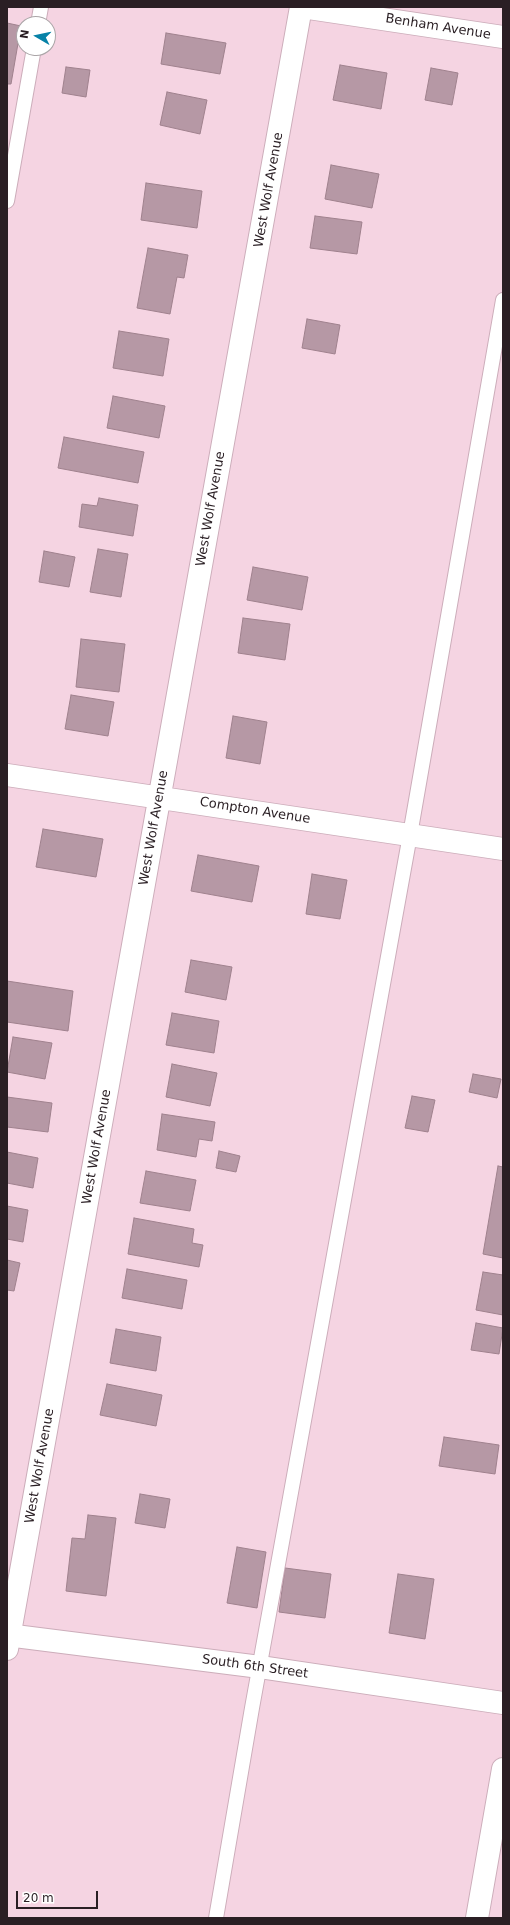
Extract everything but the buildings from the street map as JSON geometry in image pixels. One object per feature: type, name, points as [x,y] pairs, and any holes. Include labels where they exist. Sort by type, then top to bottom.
[{"type":"street","name":"Benham Avenue","points":[[302,7],[503,37]]},
{"type":"street","name":"West Wolf Avenue","points":[[8,1640],[302,7]]},
{"type":"street","name":"Compton Avenue","points":[[7,775],[503,849]]},
{"type":"street","name":"South 6th Street","points":[[8,1640],[260,1667],[503,1703]]},
{"type":"street","points":[[477,1918],[503,1769]]},
{"type":"lane","points":[[7,201],[33,56]]},
{"type":"lane","points":[[216,1918],[410,835],[503,300]]}]
